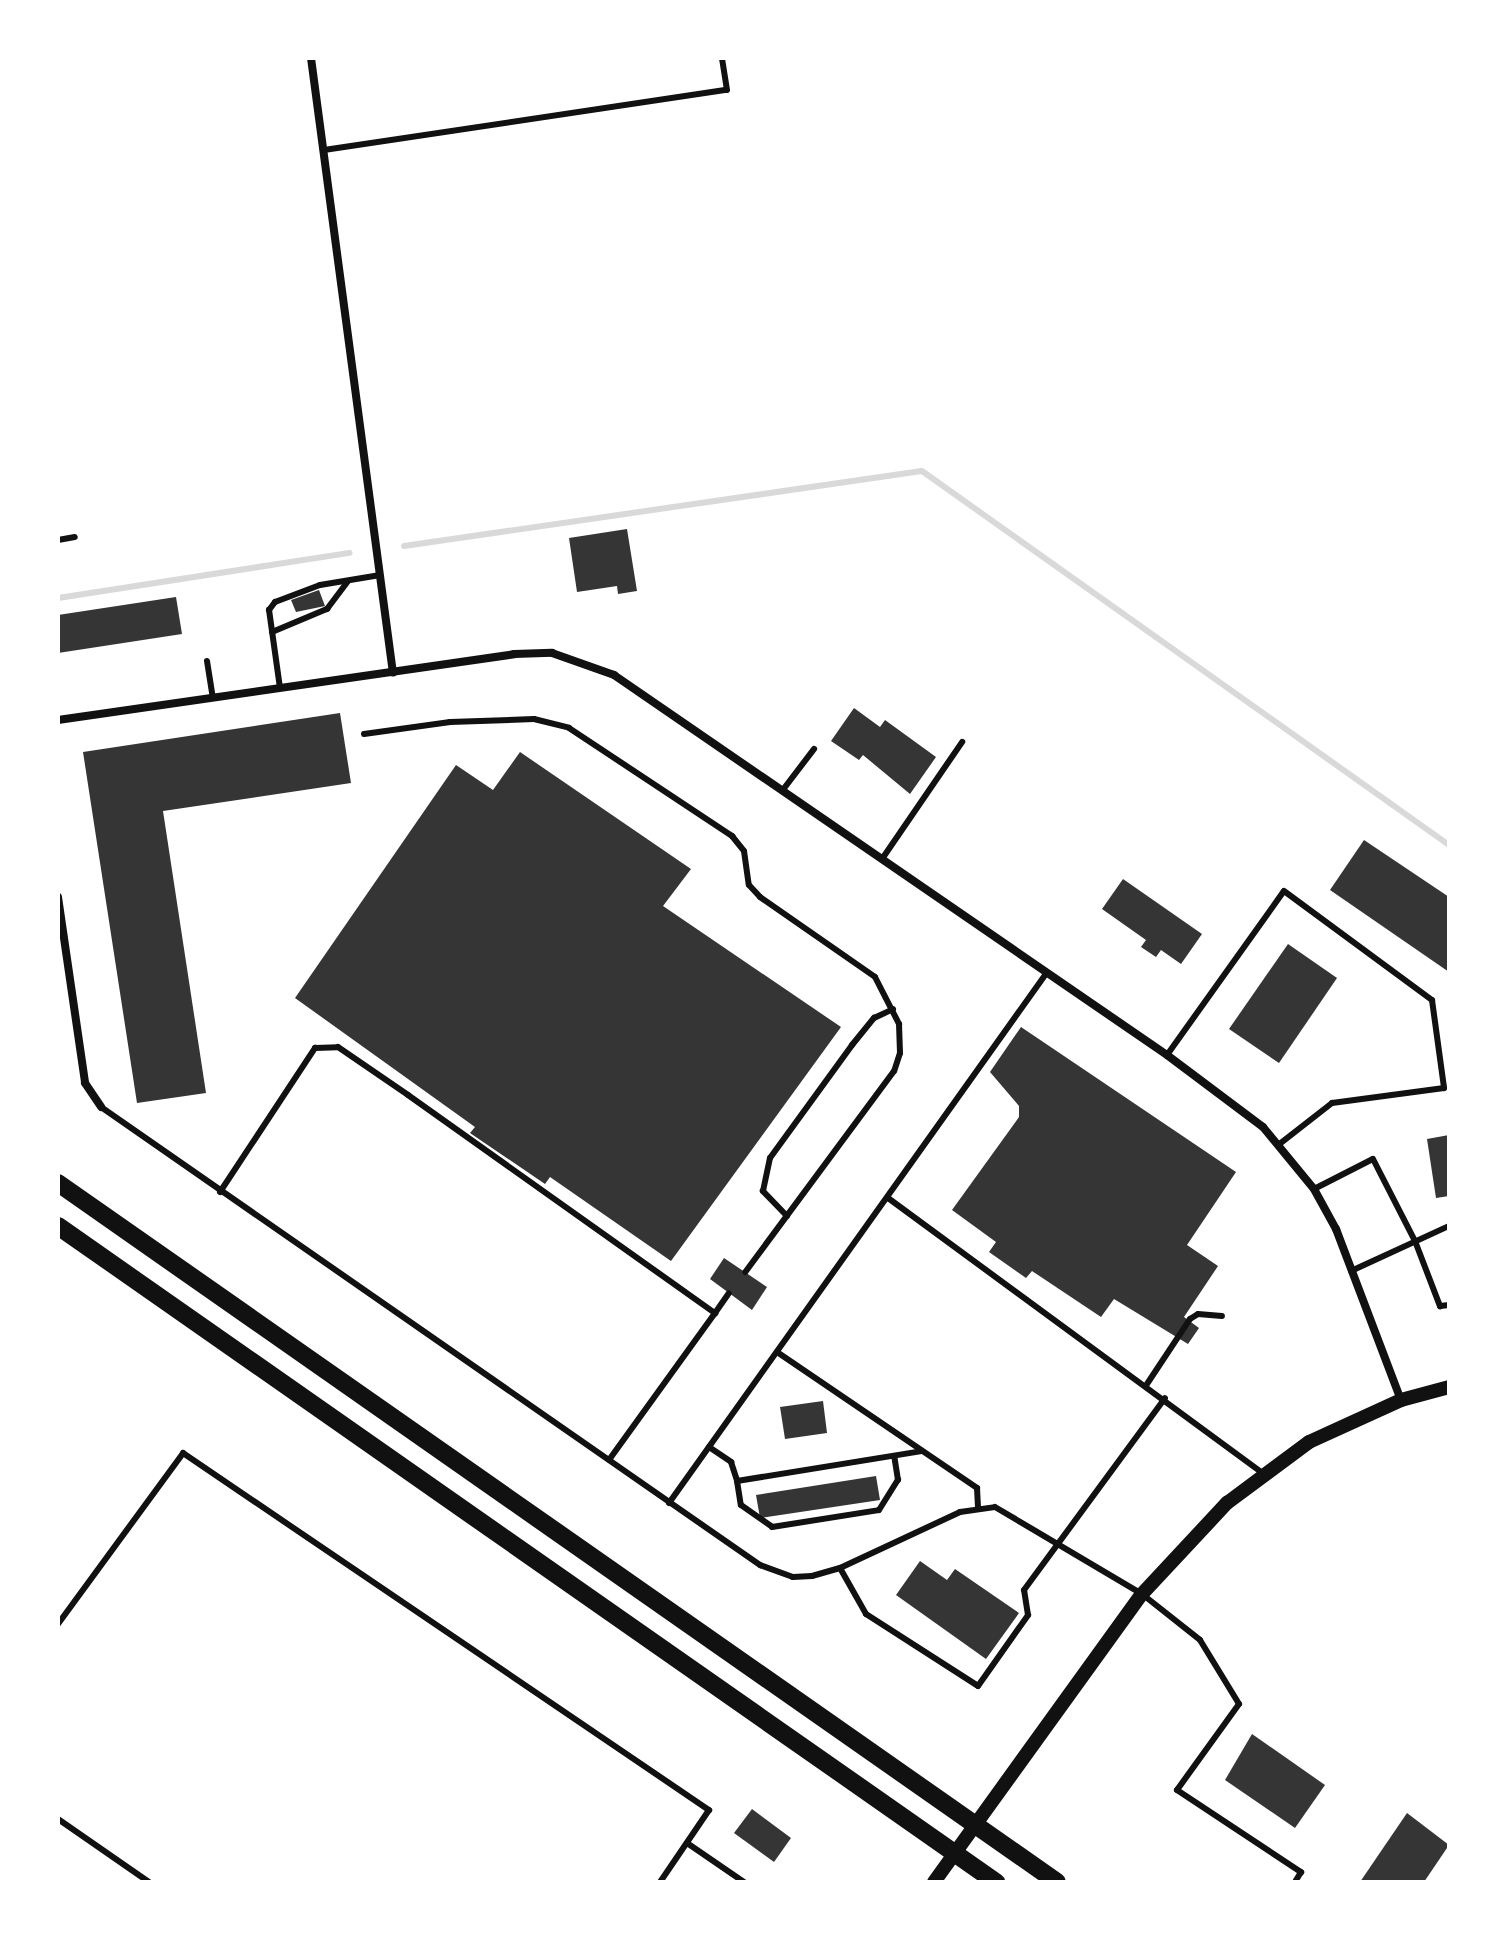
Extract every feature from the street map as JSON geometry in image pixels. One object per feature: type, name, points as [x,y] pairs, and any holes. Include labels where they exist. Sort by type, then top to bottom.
[{"type":"highway","points":[[58,1183],[1057,1882]]},
{"type":"highway","points":[[58,1226],[996,1882]]},
{"type":"street","points":[[311,58],[393,673]]},
{"type":"street","points":[[58,720],[514,654],[552,653],[584,660],[614,675],[1045,975],[1167,1055],[1263,1127],[1314,1189],[1351,1271],[1401,1400]]},
{"type":"street","points":[[58,897],[85,1083],[101,1107]]},
{"type":"street","points":[[934,1882],[1142,1594],[1262,1473],[1322,1435],[1401,1400],[1449,1387]]},
{"type":"lane","points":[[324,150],[727,90],[722,58]]},
{"type":"lane","points":[[58,540],[75,537]]},
{"type":"lane","points":[[280,688],[269,610],[275,602],[380,575]]},
{"type":"lane","points":[[272,632],[327,609],[348,581]]},
{"type":"lane","points":[[207,661],[213,698]]},
{"type":"lane","points":[[364,734],[478,721],[534,719],[569,728],[732,836],[744,851],[749,885],[760,897],[875,977],[893,1009],[900,1053],[894,1071],[745,1272]]},
{"type":"lane","points":[[882,859],[962,742]]},
{"type":"lane","points":[[782,791],[814,749]]},
{"type":"lane","points":[[1167,1055],[1284,891],[1432,1000],[1444,1088],[1332,1103],[1278,1145]]},
{"type":"lane","points":[[669,1503],[1045,975]]},
{"type":"lane","points":[[787,1216],[763,1191],[770,1158],[874,1018],[893,1009]]},
{"type":"lane","points":[[220,1192],[310,1054],[330,1045],[715,1313]]},
{"type":"lane","points":[[101,1107],[760,1565],[793,1577],[840,1568],[926,1525],[978,1507],[1007,1512],[1142,1594],[1200,1640],[1239,1704],[1177,1790],[1301,1872],[1295,1882]]},
{"type":"lane","points":[[1314,1189],[1373,1159],[1415,1241],[1440,1306],[1449,1305]]},
{"type":"lane","points":[[888,1198],[1147,1384],[1262,1473]]},
{"type":"lane","points":[[1351,1271],[1449,1226]]},
{"type":"lane","points":[[609,1460],[729,1293]]},
{"type":"lane","points":[[1147,1384],[1190,1319],[1198,1314],[1222,1316]]},
{"type":"lane","points":[[777,1352],[977,1488],[978,1507]]},
{"type":"lane","points":[[840,1568],[866,1614],[978,1686],[1028,1615],[1024,1590],[1165,1398]]},
{"type":"lane","points":[[709,1447],[731,1462],[741,1505],[772,1527],[879,1510],[898,1480],[894,1456]]},
{"type":"lane","points":[[737,1481],[922,1451]]},
{"type":"lane","points":[[58,1624],[183,1453],[709,1810],[660,1882]]},
{"type":"lane","points":[[58,1819],[149,1882]]},
{"type":"lane","points":[[687,1843],[744,1882]]},
{"type":"lane","points":[[728,1882],[733,1874]]},
{"type":"building","points":[[627,529],[637,591],[618,594],[617,586],[577,592],[569,538]]},
{"type":"building","points":[[319,590],[325,606],[296,612],[291,600]]},
{"type":"building","points":[[176,597],[182,634],[58,653],[58,615]]},
{"type":"building","points":[[854,708],[880,727],[885,720],[936,757],[910,794],[863,755],[859,760],[831,741]]},
{"type":"building","points":[[340,713],[351,783],[163,811],[206,1093],[137,1103],[83,752]]},
{"type":"building","points":[[520,752],[691,869],[663,906],[841,1027],[671,1261],[550,1177],[545,1184],[470,1133],[475,1127],[295,998],[456,765],[493,790]]},
{"type":"building","points":[[1364,840],[1449,897],[1449,972],[1330,890]]},
{"type":"building","points":[[1123,879],[1202,934],[1181,964],[1161,950],[1156,957],[1141,947],[1146,940],[1102,909]]},
{"type":"building","points":[[1288,944],[1337,978],[1279,1063],[1229,1029]]},
{"type":"building","points":[[1021,1027],[1236,1172],[1187,1245],[1218,1266],[1184,1317],[1199,1328],[1188,1344],[1114,1299],[1101,1317],[1032,1271],[1026,1278],[989,1252],[996,1242],[952,1210],[1019,1117],[1019,1106],[990,1072]]},
{"type":"building","points":[[1449,1135],[1449,1196],[1436,1198],[1427,1139]]},
{"type":"building","points":[[724,1258],[767,1287],[752,1310],[710,1279]]},
{"type":"building","points":[[823,1401],[827,1433],[785,1439],[780,1407]]},
{"type":"building","points":[[876,1476],[880,1500],[760,1518],[756,1495]]},
{"type":"building","points":[[920,1561],[947,1580],[955,1569],[1019,1613],[986,1659],[896,1595]]},
{"type":"building","points":[[1252,1734],[1325,1785],[1295,1828],[1225,1780]]},
{"type":"building","points":[[752,1809],[791,1838],[774,1862],[734,1833]]},
{"type":"building","points":[[1407,1813],[1449,1845],[1424,1882],[1360,1882]]},
{"type":"waterway","points":[[404,546],[922,471],[1449,845]]},
{"type":"waterway","points":[[58,598],[350,553]]}]
